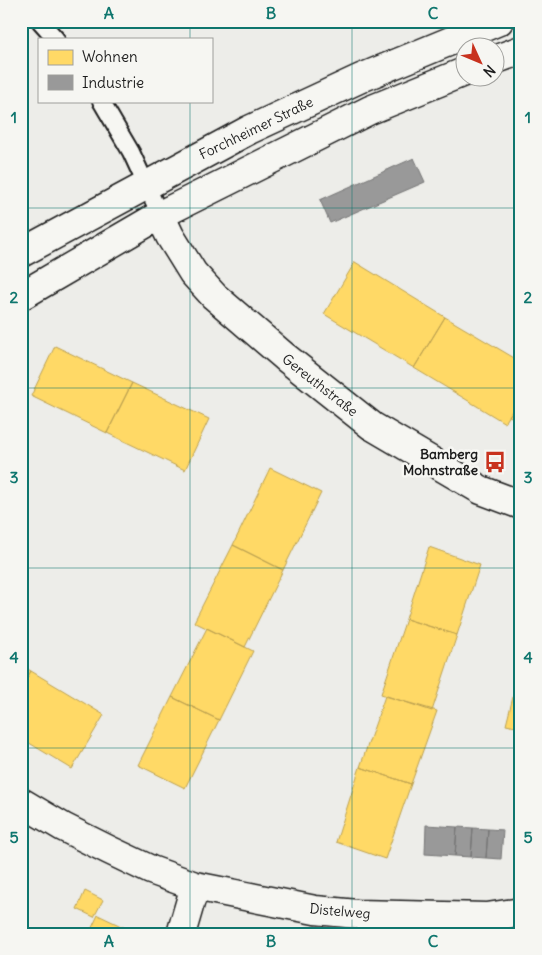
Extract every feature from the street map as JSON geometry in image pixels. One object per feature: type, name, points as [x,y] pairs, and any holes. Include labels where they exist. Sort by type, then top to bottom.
[{"type":"street","name":"Forchheimer Straße","points":[[21,253],[249,130],[361,78],[499,21]]},
{"type":"street","points":[[504,56],[521,50]]},
{"type":"street","points":[[21,296],[160,216],[370,110],[454,76]]},
{"type":"street","name":"Gereuthstraße","points":[[160,216],[192,273],[214,296],[284,357],[347,407],[387,435],[481,490],[521,505]]},
{"type":"street","name":"Distelweg","points":[[21,802],[63,827],[151,870],[195,886],[252,899],[316,910],[486,926],[521,912]]},
{"type":"street","points":[[181,934],[195,886]]},
{"type":"lane","points":[[40,21],[55,38]]},
{"type":"lane","points":[[102,102],[130,152],[160,216]]},
{"type":"building: Wohnen","points":[[355,262],[445,317],[414,368],[324,314]]},
{"type":"building: Wohnen","points":[[445,317],[521,362],[521,397],[505,423],[414,368]]},
{"type":"building: Wohnen","points":[[55,346],[132,383],[107,433],[31,396]]},
{"type":"building: Wohnen","points":[[132,383],[209,419],[185,470],[107,433]]},
{"type":"building: Wohnen","points":[[521,397],[521,421],[509,416]]},
{"type":"building: Wohnen","points":[[270,468],[321,493],[283,570],[233,545]]},
{"type":"building: Wohnen","points":[[233,545],[283,570],[245,647],[194,622]]},
{"type":"building: Wohnen","points":[[429,547],[480,565],[457,635],[406,619]]},
{"type":"building: Wohnen","points":[[406,619],[457,635],[432,711],[381,694]]},
{"type":"building: Wohnen","points":[[207,628],[253,651],[219,720],[172,697]]},
{"type":"building: Wohnen","points":[[21,665],[31,671],[21,688]]},
{"type":"building: Wohnen","points":[[31,671],[104,715],[72,769],[21,738],[21,688]]},
{"type":"building: Wohnen","points":[[519,673],[521,673],[521,728],[506,725]]},
{"type":"building: Wohnen","points":[[385,696],[437,711],[411,784],[360,767]]},
{"type":"building: Wohnen","points":[[172,697],[219,720],[185,788],[138,765]]},
{"type":"building: Wohnen","points":[[360,767],[411,784],[385,859],[336,842]]},
{"type":"building: Wohnen","points":[[85,891],[103,900],[94,917],[77,909]]},
{"type":"building: Wohnen","points":[[98,915],[138,934],[89,934]]},
{"type":"building: Industrie","points":[[414,158],[425,182],[330,223],[320,200]]},
{"type":"building: Industrie","points":[[426,825],[457,827],[455,856],[425,854]]},
{"type":"building: Industrie","points":[[457,827],[473,828],[471,857],[455,856]]},
{"type":"building: Industrie","points":[[473,828],[488,829],[486,858],[471,857]]},
{"type":"building: Industrie","points":[[488,829],[503,830],[501,859],[486,858]]},
{"type":"place","name":"Bamberg Mohnstraße","points":[[495,462]]}]
